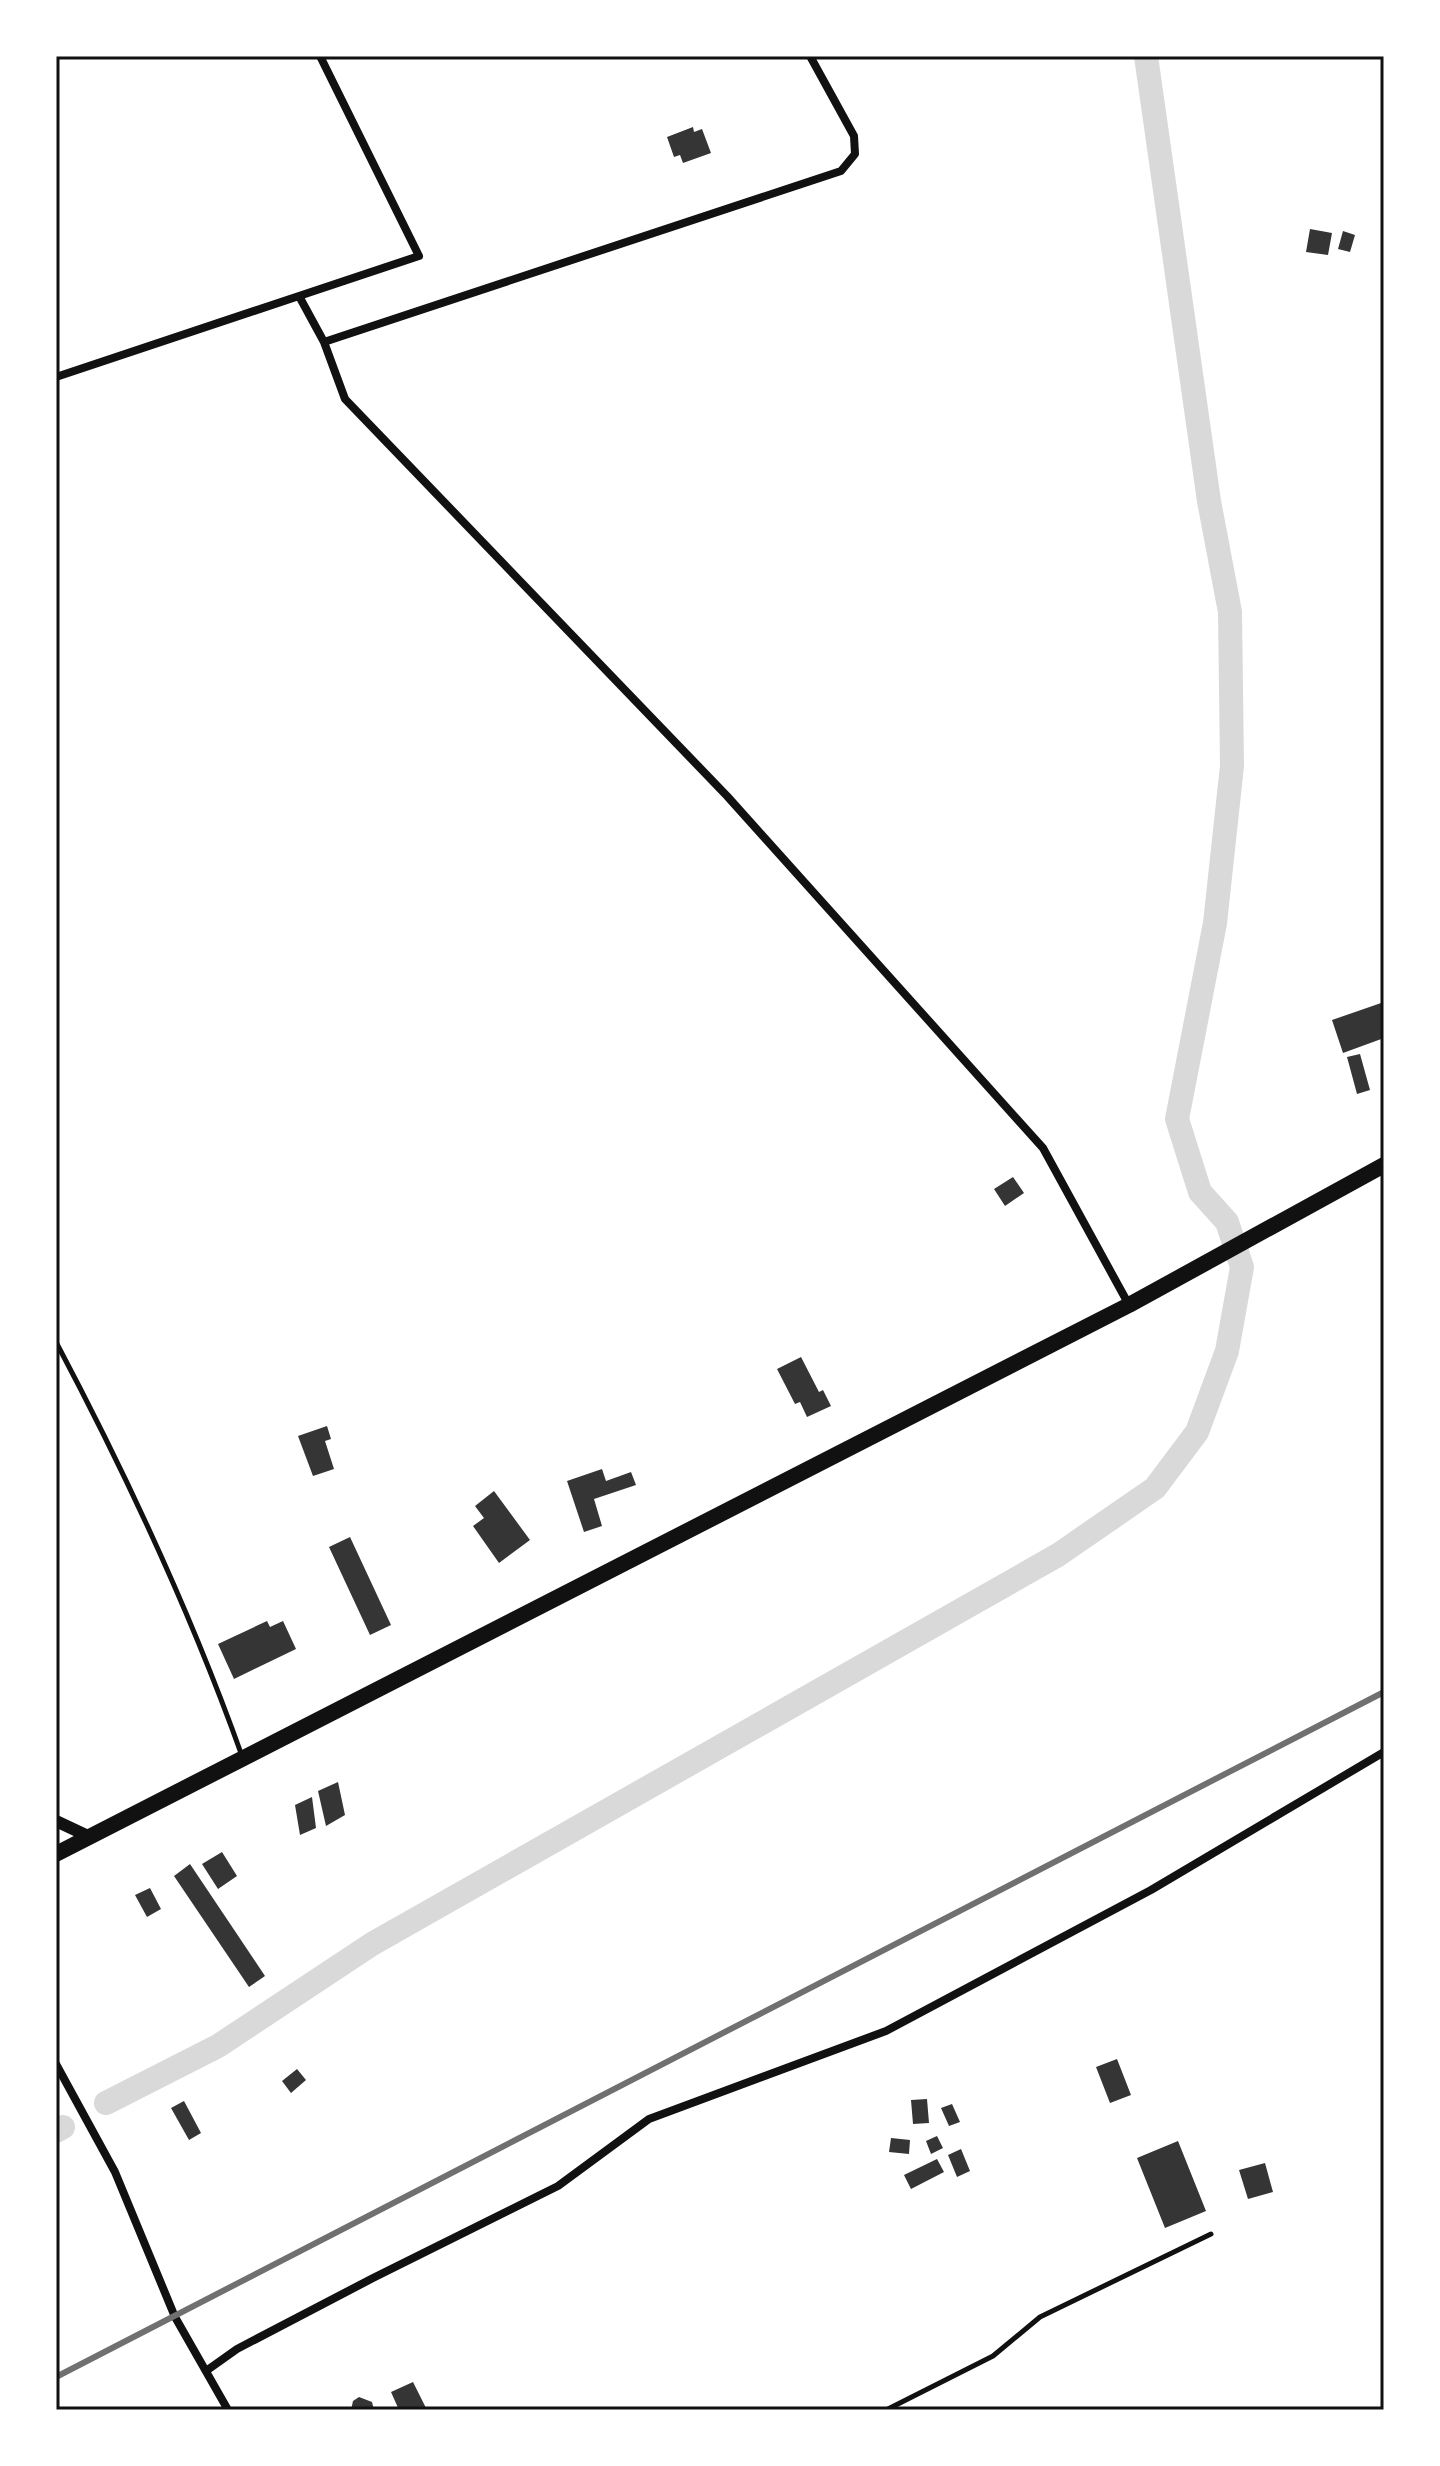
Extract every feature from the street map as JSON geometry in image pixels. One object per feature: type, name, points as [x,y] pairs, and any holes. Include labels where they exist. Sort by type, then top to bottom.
[{"type":"highway","points":[[56,1854],[1129,1305],[1384,1165]]},
{"type":"street","points":[[56,377],[419,256],[320,56]]},
{"type":"street","points":[[324,342],[841,171],[855,154],[854,136],[810,56]]},
{"type":"street","points":[[299,296],[324,342],[345,399],[727,796],[1043,1148],[1129,1305]]},
{"type":"street","points":[[206,2371],[237,2349],[558,2186],[649,2119],[886,2031],[1151,1890],[1384,1752]]},
{"type":"street","points":[[56,1821],[90,1837]]},
{"type":"street","points":[[56,2064],[115,2172],[175,2317],[228,2410]]},
{"type":"lane","points":[[56,1342],[113,1449],[202,1647],[242,1757]]},
{"type":"lane","points":[[886,2410],[993,2356],[1040,2317],[1211,2234]]},
{"type":"building","points":[[693,127],[694,132],[702,129],[711,153],[683,163],[680,155],[674,157],[667,137]]},
{"type":"building","points":[[1310,229],[1332,233],[1328,255],[1306,252]]},
{"type":"building","points":[[1343,231],[1355,235],[1350,252],[1338,249]]},
{"type":"building","points":[[1384,1002],[1384,1038],[1343,1053],[1332,1020]]},
{"type":"building","points":[[1360,1054],[1370,1090],[1357,1094],[1347,1057]]},
{"type":"building","points":[[1013,1177],[1024,1193],[1005,1206],[994,1189]]},
{"type":"building","points":[[801,1357],[819,1392],[823,1390],[831,1406],[807,1417],[800,1402],[795,1404],[777,1369]]},
{"type":"building","points":[[327,1426],[331,1439],[325,1441],[334,1469],[313,1476],[298,1436]]},
{"type":"building","points":[[602,1469],[606,1481],[631,1472],[636,1485],[594,1499],[602,1526],[584,1532],[567,1481]]},
{"type":"building","points":[[494,1491],[530,1540],[499,1563],[473,1526],[484,1518],[475,1506]]},
{"type":"building","points":[[350,1537],[391,1625],[370,1635],[329,1547]]},
{"type":"building","points":[[267,1621],[270,1627],[283,1621],[296,1649],[234,1679],[218,1644]]},
{"type":"building","points":[[338,1782],[345,1815],[326,1826],[318,1791]]},
{"type":"building","points":[[312,1797],[316,1828],[300,1835],[295,1805]]},
{"type":"building","points":[[222,1852],[237,1876],[218,1889],[202,1864]]},
{"type":"building","points":[[190,1864],[265,1976],[249,1987],[174,1876]]},
{"type":"building","points":[[150,1888],[161,1909],[147,1917],[135,1895]]},
{"type":"building","points":[[1117,2059],[1131,2095],[1110,2103],[1096,2067]]},
{"type":"building","points":[[297,2069],[306,2080],[291,2093],[282,2081]]},
{"type":"building","points":[[927,2099],[929,2123],[913,2124],[911,2100]]},
{"type":"building","points":[[184,2101],[201,2133],[189,2140],[171,2108]]},
{"type":"building","points":[[952,2104],[960,2122],[949,2126],[941,2108]]},
{"type":"building","points":[[937,2136],[943,2148],[931,2154],[926,2141]]},
{"type":"building","points":[[891,2138],[910,2140],[909,2154],[889,2152]]},
{"type":"building","points":[[1178,2141],[1206,2211],[1165,2228],[1137,2158]]},
{"type":"building","points":[[961,2149],[970,2171],[957,2177],[948,2155]]},
{"type":"building","points":[[937,2159],[944,2172],[911,2189],[904,2175]]},
{"type":"building","points":[[1265,2163],[1273,2192],[1248,2199],[1239,2170]]},
{"type":"building","points":[[413,2382],[427,2410],[399,2410],[391,2392]]},
{"type":"building","points":[[359,2397],[372,2402],[374,2410],[351,2410],[353,2401]]},
{"type":"waterway","points":[[106,2103],[218,2046],[372,1944],[1058,1555],[1155,1488],[1197,1432],[1227,1351],[1242,1267],[1227,1222],[1200,1192],[1177,1119],[1215,923],[1232,766],[1230,612],[1209,501],[1146,56]]},
{"type":"waterway","points":[[56,2131],[63,2127]]},
{"type":"railway","points":[[56,2377],[1384,1692]]}]
